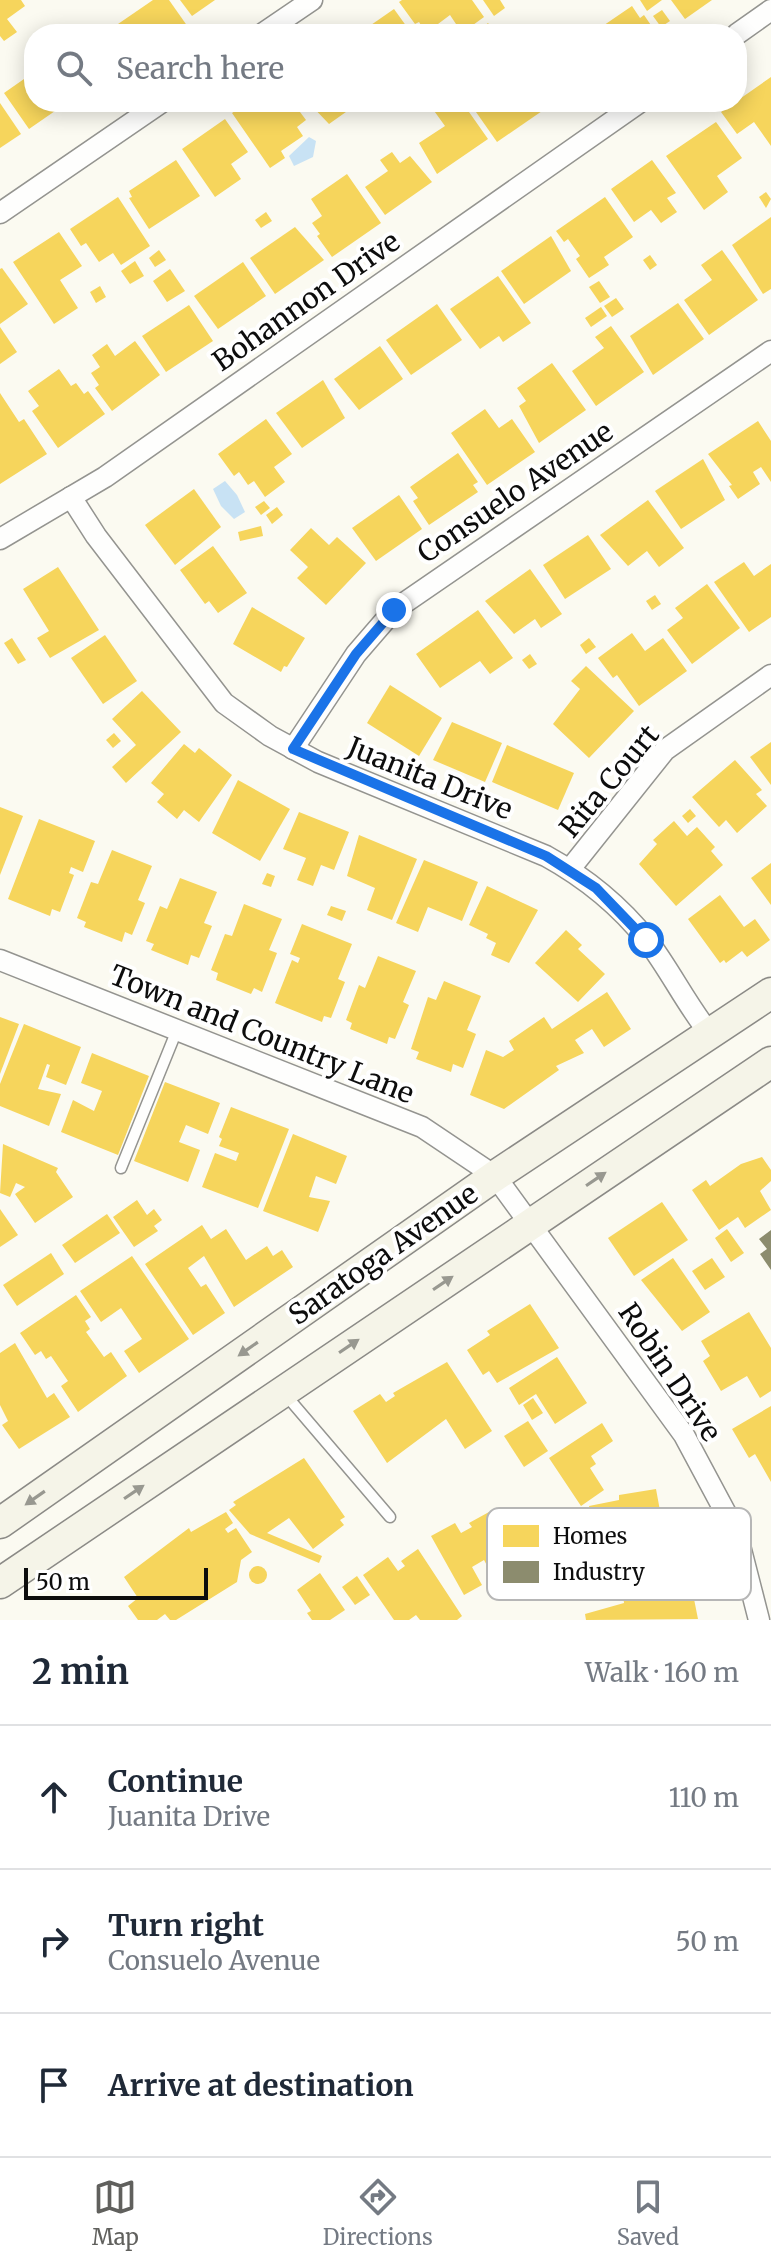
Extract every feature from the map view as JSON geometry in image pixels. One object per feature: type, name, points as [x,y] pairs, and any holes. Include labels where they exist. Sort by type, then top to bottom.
[{"type":"main road","name":"Saratoga Avenue","points":[[0,1523],[495,1176],[771,993]]},
{"type":"main road","name":"Saratoga Avenue","points":[[0,1583],[771,1062]]},
{"type":"street","points":[[277,24],[312,0]]},
{"type":"street","points":[[747,27],[771,10]]},
{"type":"street","points":[[0,213],[147,112]]},
{"type":"street","name":"Bohannon Drive","points":[[0,539],[71,497],[626,112]]},
{"type":"street","name":"Consuelo Avenue","points":[[293,749],[356,654],[394,610],[771,351]]},
{"type":"street","name":"Juanita Drive","points":[[71,497],[96,536],[224,703],[293,749],[570,869],[596,888],[646,940],[710,1034]]},
{"type":"street","name":"Rita Court","points":[[570,869],[665,750],[771,675]]},
{"type":"street","name":"Town and Country Lane","points":[[0,960],[422,1127],[495,1176]]},
{"type":"street","name":"Robin Drive","points":[[495,1176],[532,1222],[684,1435],[723,1508]]},
{"type":"street","name":"Robin Drive","points":[[751,1589],[759,1620]]},
{"type":"lane","points":[[121,1168],[177,1030]]},
{"type":"lane","points":[[283,1391],[390,1517]]},
{"type":"water","points":[[309,137],[316,141],[313,157],[294,166],[289,156]]},
{"type":"water","points":[[225,481],[237,495],[245,512],[234,519],[221,506],[213,489]]},
{"type":"building: Homes","points":[[0,0],[21,0],[25,6],[7,19],[17,32],[4,41],[0,36]]},
{"type":"building: Homes","points":[[153,0],[169,0],[186,24],[118,24]]},
{"type":"building: Homes","points":[[180,0],[215,0],[192,16]]},
{"type":"building: Homes","points":[[472,0],[484,17],[474,24],[456,24],[450,15],[438,24],[415,24],[399,2]]},
{"type":"building: Homes","points":[[483,0],[500,0],[505,8],[494,16]]},
{"type":"building: Homes","points":[[640,0],[662,0],[647,11]]},
{"type":"building: Homes","points":[[671,0],[712,0],[685,19]]},
{"type":"building: Homes","points":[[632,6],[640,18],[644,15],[650,24],[606,24]]},
{"type":"building: Homes","points":[[394,9],[405,24],[372,24]]},
{"type":"building: Homes","points":[[662,10],[670,21],[659,24],[653,16]]},
{"type":"building: Homes","points":[[771,77],[771,146],[754,122],[737,134],[721,112],[747,112],[747,94]]},
{"type":"building: Homes","points":[[24,79],[24,112],[54,112],[29,129],[4,93]]},
{"type":"building: Homes","points":[[0,103],[21,134],[0,148]]},
{"type":"building: Homes","points":[[300,112],[306,120],[297,127],[303,136],[281,151],[285,158],[270,168],[232,113]]},
{"type":"building: Homes","points":[[318,112],[346,112],[329,124]]},
{"type":"building: Homes","points":[[435,112],[469,112],[488,139],[437,174],[419,143],[445,126]]},
{"type":"building: Homes","points":[[476,112],[541,112],[497,142]]},
{"type":"building: Homes","points":[[225,119],[248,152],[231,164],[241,179],[215,197],[182,149]]},
{"type":"building: Homes","points":[[716,122],[742,158],[717,176],[728,192],[704,210],[666,156]]},
{"type":"building: Homes","points":[[392,152],[400,163],[410,156],[432,182],[385,215],[365,187],[388,171],[380,160]]},
{"type":"building: Homes","points":[[176,160],[200,196],[149,229],[129,198],[132,197],[129,191]]},
{"type":"building: Homes","points":[[652,160],[676,193],[667,198],[677,212],[661,223],[651,210],[634,222],[611,189]]},
{"type":"building: Homes","points":[[347,174],[381,223],[332,257],[312,223],[322,216],[311,199]]},
{"type":"building: Homes","points":[[766,192],[771,199],[766,208],[759,197]]},
{"type":"building: Homes","points":[[118,197],[150,246],[121,265],[113,253],[99,262],[86,243],[81,246],[70,229]]},
{"type":"building: Homes","points":[[605,197],[633,237],[604,257],[609,265],[589,278],[576,259],[580,256],[568,239],[564,242],[556,231]]},
{"type":"building: Homes","points":[[266,212],[272,221],[261,228],[255,220]]},
{"type":"building: Homes","points":[[771,217],[771,289],[763,294],[732,245]]},
{"type":"building: Homes","points":[[295,227],[324,260],[275,294],[250,258]]},
{"type":"building: Homes","points":[[59,232],[82,266],[60,280],[78,308],[54,324],[13,262]]},
{"type":"building: Homes","points":[[551,236],[571,271],[524,304],[501,271]]},
{"type":"building: Homes","points":[[159,250],[166,260],[155,267],[149,258]]},
{"type":"building: Homes","points":[[722,250],[758,300],[709,335],[684,300],[712,280],[701,265]]},
{"type":"building: Homes","points":[[650,255],[657,265],[650,270],[643,260]]},
{"type":"building: Homes","points":[[135,261],[144,276],[130,284],[121,271]]},
{"type":"building: Homes","points":[[243,262],[266,296],[218,329],[194,296]]},
{"type":"building: Homes","points":[[0,269],[28,304],[0,324]]},
{"type":"building: Homes","points":[[170,269],[185,291],[167,302],[153,281]]},
{"type":"building: Homes","points":[[498,276],[531,323],[503,342],[499,336],[480,349],[450,309]]},
{"type":"building: Homes","points":[[599,281],[610,297],[600,303],[589,287]]},
{"type":"building: Homes","points":[[100,286],[106,297],[96,303],[90,292]]},
{"type":"building: Homes","points":[[616,298],[624,309],[612,317],[604,306]]},
{"type":"building: Homes","points":[[678,303],[704,339],[653,375],[630,336]]},
{"type":"building: Homes","points":[[437,304],[462,340],[411,375],[386,340]]},
{"type":"building: Homes","points":[[189,305],[213,341],[166,372],[142,336]]},
{"type":"building: Homes","points":[[601,307],[607,316],[591,327],[585,318]]},
{"type":"building: Homes","points":[[611,326],[644,372],[596,406],[572,371],[604,348],[595,337]]},
{"type":"building: Homes","points":[[0,327],[17,352],[0,364]]},
{"type":"building: Homes","points":[[135,341],[160,375],[112,411],[95,388],[99,385],[91,373],[100,367],[92,355],[107,344],[115,356]]},
{"type":"building: Homes","points":[[380,346],[403,379],[359,410],[334,379]]},
{"type":"building: Homes","points":[[552,363],[586,410],[539,443],[519,406],[526,401],[517,388]]},
{"type":"building: Homes","points":[[59,369],[71,386],[76,383],[84,394],[88,391],[105,414],[58,448],[32,411],[39,406],[28,391]]},
{"type":"building: Homes","points":[[323,380],[345,418],[302,448],[276,413]]},
{"type":"building: Homes","points":[[0,393],[19,422],[24,419],[47,454],[0,484]]},
{"type":"building: Homes","points":[[485,409],[499,428],[512,419],[535,452],[487,485],[451,433]]},
{"type":"building: Homes","points":[[266,419],[292,454],[274,467],[285,482],[265,497],[254,481],[248,485],[239,472],[234,476],[218,454]]},
{"type":"building: Homes","points":[[758,421],[771,441],[771,482],[761,467],[753,472],[760,484],[738,499],[729,486],[732,485],[708,454]]},
{"type":"building: Homes","points":[[458,453],[478,482],[473,485],[478,492],[429,525],[413,501],[418,498],[410,487]]},
{"type":"building: Homes","points":[[703,459],[725,500],[681,529],[655,491]]},
{"type":"building: Homes","points":[[194,489],[221,527],[175,565],[145,525]]},
{"type":"building: Homes","points":[[399,495],[422,529],[376,561],[352,528]]},
{"type":"building: Homes","points":[[648,500],[684,548],[659,567],[647,551],[628,566],[600,535]]},
{"type":"building: Homes","points":[[264,501],[270,508],[261,515],[255,507]]},
{"type":"building: Homes","points":[[277,507],[283,515],[272,524],[266,515]]},
{"type":"building: Homes","points":[[261,526],[263,536],[240,541],[238,532]]},
{"type":"building: Homes","points":[[311,528],[329,545],[337,537],[366,563],[326,605],[297,578],[308,567],[290,550]]},
{"type":"building: Homes","points":[[588,535],[611,569],[565,599],[543,565]]},
{"type":"building: Homes","points":[[213,546],[247,593],[218,613],[209,601],[205,604],[180,570]]},
{"type":"building: Homes","points":[[744,562],[754,576],[771,564],[771,617],[749,632],[714,582]]},
{"type":"building: Homes","points":[[58,567],[99,630],[50,658],[37,638],[49,631],[23,589]]},
{"type":"building: Homes","points":[[530,569],[562,614],[541,628],[535,619],[514,634],[485,601]]},
{"type":"building: Homes","points":[[707,584],[740,628],[692,664],[667,630],[683,618],[675,608]]},
{"type":"building: Homes","points":[[655,595],[661,604],[652,610],[646,601]]},
{"type":"building: Homes","points":[[252,607],[305,638],[281,672],[233,644]]},
{"type":"building: Homes","points":[[478,610],[513,658],[490,674],[480,661],[440,688],[416,654]]},
{"type":"building: Homes","points":[[632,633],[645,651],[663,638],[687,671],[639,706],[617,675],[613,678],[598,658]]},
{"type":"building: Homes","points":[[105,635],[137,681],[103,704],[71,658]]},
{"type":"building: Homes","points":[[12,638],[26,660],[18,664],[4,643]]},
{"type":"building: Homes","points":[[589,638],[596,647],[586,654],[580,645]]},
{"type":"building: Homes","points":[[530,654],[537,664],[529,669],[522,660]]},
{"type":"building: Homes","points":[[586,666],[634,711],[589,758],[553,724],[580,689],[571,681]]},
{"type":"building: Homes","points":[[390,685],[442,718],[419,756],[367,723]]},
{"type":"building: Homes","points":[[142,691],[181,732],[126,783],[112,767],[136,745],[112,719]]},
{"type":"building: Homes","points":[[452,722],[502,743],[485,782],[433,760]]},
{"type":"building: Homes","points":[[114,733],[121,741],[113,748],[106,740]]},
{"type":"building: Homes","points":[[771,742],[771,785],[750,757]]},
{"type":"building: Homes","points":[[184,744],[195,753],[199,748],[232,775],[199,822],[184,810],[177,819],[157,802],[164,794],[151,783]]},
{"type":"building: Homes","points":[[507,745],[574,773],[558,810],[492,782]]},
{"type":"building: Homes","points":[[735,760],[762,790],[756,794],[767,806],[737,833],[726,820],[719,827],[692,797]]},
{"type":"building: Homes","points":[[238,780],[290,809],[260,861],[212,833]]},
{"type":"building: Homes","points":[[0,807],[23,816],[0,875]]},
{"type":"building: Homes","points":[[690,809],[696,816],[688,823],[682,816]]},
{"type":"building: Homes","points":[[299,812],[349,832],[334,870],[321,865],[313,886],[297,880],[306,858],[283,849]]},
{"type":"building: Homes","points":[[39,819],[95,841],[83,872],[71,867],[69,873],[74,875],[60,912],[52,909],[50,916],[8,899]]},
{"type":"building: Homes","points":[[674,821],[687,836],[697,827],[715,847],[711,851],[723,865],[676,906],[639,864],[657,844],[653,840]]},
{"type":"building: Homes","points":[[359,835],[417,859],[392,920],[367,910],[375,888],[347,876]]},
{"type":"building: Homes","points":[[112,850],[152,866],[138,900],[145,903],[132,935],[125,932],[122,942],[84,927],[86,922],[77,918],[91,882],[98,884]]},
{"type":"building: Homes","points":[[424,860],[478,882],[462,921],[428,907],[418,932],[396,923]]},
{"type":"building: Homes","points":[[771,863],[771,905],[751,878]]},
{"type":"building: Homes","points":[[267,873],[275,876],[271,887],[262,884]]},
{"type":"building: Homes","points":[[180,878],[217,892],[204,923],[212,926],[199,958],[191,955],[188,965],[151,950],[154,944],[146,941],[160,906],[167,909]]},
{"type":"building: Homes","points":[[487,886],[538,910],[509,963],[491,955],[496,943],[486,938],[488,934],[469,925]]},
{"type":"building: Homes","points":[[720,895],[744,927],[755,919],[770,940],[747,957],[742,951],[726,963],[724,960],[720,963],[688,919]]},
{"type":"building: Homes","points":[[244,904],[282,919],[269,950],[277,953],[262,992],[254,988],[251,994],[216,980],[218,973],[211,970],[225,934],[232,936]]},
{"type":"building: Homes","points":[[331,906],[346,911],[342,921],[327,915]]},
{"type":"building: Homes","points":[[302,924],[352,944],[338,979],[345,982],[331,1018],[324,1016],[322,1022],[275,1003],[292,960],[298,963],[300,958],[290,954]]},
{"type":"building: Homes","points":[[566,930],[582,945],[578,949],[605,974],[578,1002],[535,963]]},
{"type":"building: Homes","points":[[378,956],[416,971],[403,1002],[409,1005],[395,1039],[389,1037],[387,1044],[350,1029],[352,1023],[346,1020],[359,985],[365,988]]},
{"type":"building: Homes","points":[[444,981],[481,996],[467,1030],[476,1034],[463,1068],[453,1064],[451,1072],[416,1059],[419,1052],[411,1049],[428,997],[436,1000]]},
{"type":"building: Homes","points":[[607,992],[631,1029],[604,1047],[592,1029],[575,1040],[584,1053],[556,1066],[559,1070],[504,1109],[470,1095],[486,1050],[503,1057],[514,1050],[509,1041],[544,1017],[552,1029]]},
{"type":"building: Homes","points":[[0,1017],[19,1024],[0,1074]]},
{"type":"building: Homes","points":[[24,1024],[81,1047],[66,1085],[46,1077],[50,1065],[47,1064],[38,1089],[61,1094],[49,1126],[0,1106],[0,1084]]},
{"type":"building: Homes","points":[[92,1053],[149,1076],[118,1155],[61,1132],[73,1100],[94,1111],[102,1091],[81,1083]]},
{"type":"building: Homes","points":[[165,1082],[220,1103],[208,1134],[186,1125],[179,1142],[200,1150],[188,1182],[134,1161]]},
{"type":"building: Homes","points":[[231,1107],[289,1129],[258,1208],[202,1187],[215,1153],[236,1161],[239,1153],[219,1146],[222,1139],[219,1137]]},
{"type":"building: Homes","points":[[293,1134],[347,1156],[336,1184],[316,1176],[309,1197],[330,1201],[318,1232],[263,1211]]},
{"type":"building: Homes","points":[[3,1144],[58,1168],[56,1172],[73,1197],[35,1223],[15,1194],[25,1187],[16,1183],[10,1197],[0,1193]]},
{"type":"building: Homes","points":[[762,1157],[771,1170],[771,1181],[760,1191],[771,1210],[745,1228],[738,1217],[719,1230],[692,1190],[706,1180],[710,1186],[741,1164]]},
{"type":"building: Homes","points":[[137,1200],[147,1215],[154,1209],[162,1220],[154,1226],[158,1231],[134,1247],[113,1217]]},
{"type":"building: Homes","points":[[662,1202],[688,1240],[634,1276],[608,1238]]},
{"type":"building: Homes","points":[[0,1209],[18,1235],[0,1247]]},
{"type":"building: Homes","points":[[107,1214],[120,1233],[75,1263],[62,1245]]},
{"type":"building: Homes","points":[[202,1225],[211,1239],[226,1229],[246,1260],[267,1246],[273,1256],[282,1250],[293,1267],[234,1307],[204,1256],[188,1268],[201,1287],[206,1284],[225,1313],[193,1335],[145,1264]]},
{"type":"building: Homes","points":[[727,1229],[744,1253],[731,1262],[715,1238]]},
{"type":"building: Homes","points":[[51,1253],[64,1274],[17,1306],[3,1285]]},
{"type":"building: Homes","points":[[132,1256],[189,1339],[139,1373],[124,1351],[142,1339],[121,1308],[101,1322],[80,1291]]},
{"type":"building: Homes","points":[[673,1258],[710,1312],[682,1331],[641,1280]]},
{"type":"building: Homes","points":[[712,1258],[725,1277],[705,1290],[692,1271]]},
{"type":"building: Homes","points":[[76,1295],[91,1317],[85,1321],[90,1329],[86,1332],[104,1357],[111,1352],[127,1376],[78,1412],[61,1386],[68,1381],[51,1356],[46,1359],[41,1351],[35,1355],[20,1333]]},
{"type":"building: Homes","points":[[530,1304],[559,1348],[497,1383],[489,1371],[483,1375],[467,1350],[490,1335],[487,1331]]},
{"type":"building: Homes","points":[[749,1312],[771,1348],[771,1391],[760,1398],[747,1376],[721,1391],[703,1361],[710,1356],[701,1341]]},
{"type":"building: Homes","points":[[15,1343],[47,1398],[54,1393],[70,1417],[19,1449],[2,1425],[8,1421],[0,1405],[0,1353]]},
{"type":"building: Homes","points":[[557,1357],[587,1403],[555,1424],[536,1394],[519,1405],[509,1388]]},
{"type":"building: Homes","points":[[447,1362],[492,1431],[465,1449],[446,1419],[387,1463],[353,1411],[380,1394],[386,1402],[395,1396],[393,1393]]},
{"type":"building: Homes","points":[[533,1398],[543,1413],[532,1420],[523,1405]]},
{"type":"building: Homes","points":[[771,1406],[771,1482],[755,1454],[749,1458],[732,1429]]},
{"type":"building: Homes","points":[[528,1421],[548,1451],[524,1467],[504,1436]]},
{"type":"building: Homes","points":[[602,1423],[613,1441],[591,1456],[596,1464],[590,1468],[604,1490],[581,1506],[549,1458]]},
{"type":"building: Homes","points":[[304,1458],[345,1517],[340,1520],[344,1525],[313,1549],[289,1518],[267,1533],[322,1556],[319,1563],[250,1534],[229,1510],[236,1505],[233,1502]]},
{"type":"building: Homes","points":[[656,1489],[660,1508],[589,1508],[619,1500],[619,1495]]},
{"type":"building: Homes","points":[[226,1512],[233,1523],[225,1529],[228,1533],[236,1528],[252,1552],[241,1560],[237,1582],[176,1620],[170,1620],[165,1614],[157,1620],[138,1620],[128,1606],[138,1598],[124,1577],[189,1528],[191,1532]]},
{"type":"building: Homes","points":[[487,1513],[487,1565],[484,1560],[472,1567],[482,1585],[464,1595],[431,1536],[455,1523],[461,1533],[472,1527],[469,1523]]},
{"type":"building: Homes","points":[[418,1549],[462,1616],[457,1620],[420,1620],[416,1615],[409,1620],[394,1620],[363,1575],[388,1557],[398,1571],[405,1566],[401,1561]]},
{"type":"building: Homes","points":[[258,1566],[267,1575],[258,1584],[249,1575]]},
{"type":"building: Homes","points":[[320,1573],[345,1610],[330,1620],[312,1620],[307,1613],[311,1611],[297,1590]]},
{"type":"building: Homes","points":[[357,1576],[370,1595],[355,1605],[342,1587]]},
{"type":"building: Homes","points":[[624,1600],[694,1600],[698,1619],[586,1620],[585,1614],[624,1603]]},
{"type":"building: Industry","points":[[771,1230],[771,1270],[760,1254],[767,1249],[759,1239]]},
{"type":"route","points":[[394,610],[356,654],[293,749],[546,856],[596,888],[646,940]]}]
